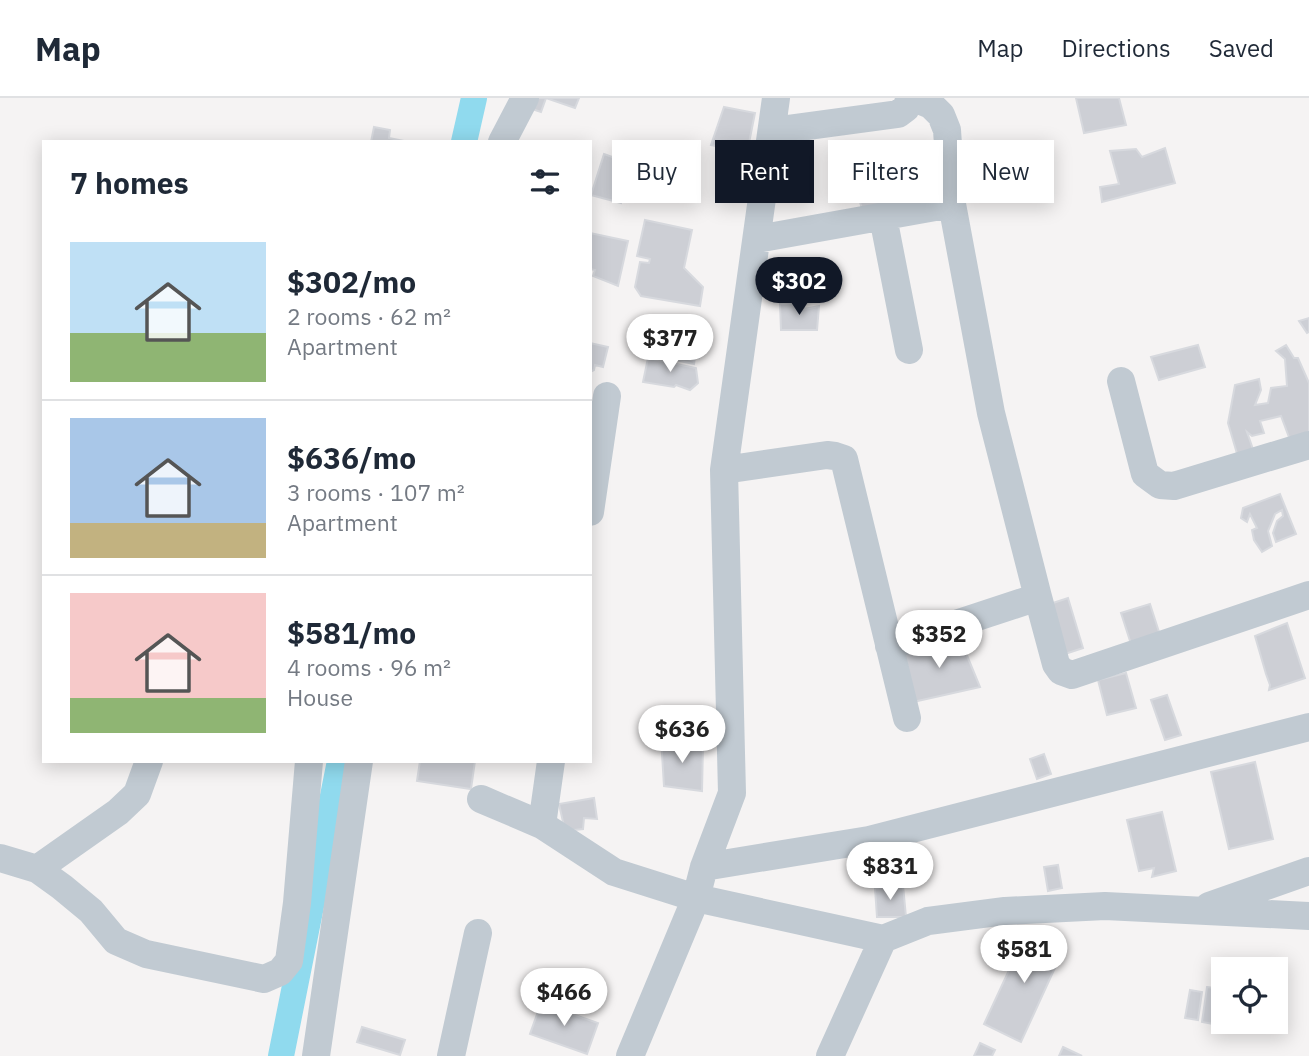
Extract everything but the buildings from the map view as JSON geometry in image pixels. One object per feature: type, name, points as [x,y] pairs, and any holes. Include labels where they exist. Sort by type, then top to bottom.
[{"type":"street","points":[[503,140],[524,98]]},
{"type":"street","points":[[630,1056],[696,898],[704,867],[732,793],[724,470],[776,98]]},
{"type":"street","points":[[772,131],[898,114],[912,98],[931,105],[941,115],[947,130],[952,204],[991,413],[1056,664],[1061,671],[1072,675],[1309,595]]},
{"type":"street","points":[[757,239],[952,204]]},
{"type":"street","points":[[883,217],[909,350]]},
{"type":"street","points":[[1121,381],[1145,474],[1160,485],[1174,486],[1309,445]]},
{"type":"street","points":[[592,498],[607,396]]},
{"type":"street","points":[[724,470],[827,455],[844,459],[907,718]]},
{"type":"street","points":[[889,646],[1038,597]]},
{"type":"street","points":[[704,867],[869,840],[1309,727]]},
{"type":"street","points":[[37,869],[118,812],[136,794],[148,763]]},
{"type":"street","points":[[0,858],[37,869],[91,911],[116,941],[146,954],[264,979],[280,972],[289,961],[297,903],[309,763]]},
{"type":"street","points":[[316,1056],[359,763]]},
{"type":"street","points":[[542,825],[551,763]]},
{"type":"street","points":[[481,799],[542,825],[614,872],[696,898],[883,939],[928,921],[1005,911],[1105,906],[1309,916]]},
{"type":"street","points":[[1195,911],[1309,871]]},
{"type":"street","points":[[451,1056],[478,933]]},
{"type":"street","points":[[830,1056],[883,939]]},
{"type":"waterway","points":[[464,140],[474,98]]},
{"type":"waterway","points":[[281,1056],[340,763]]}]
